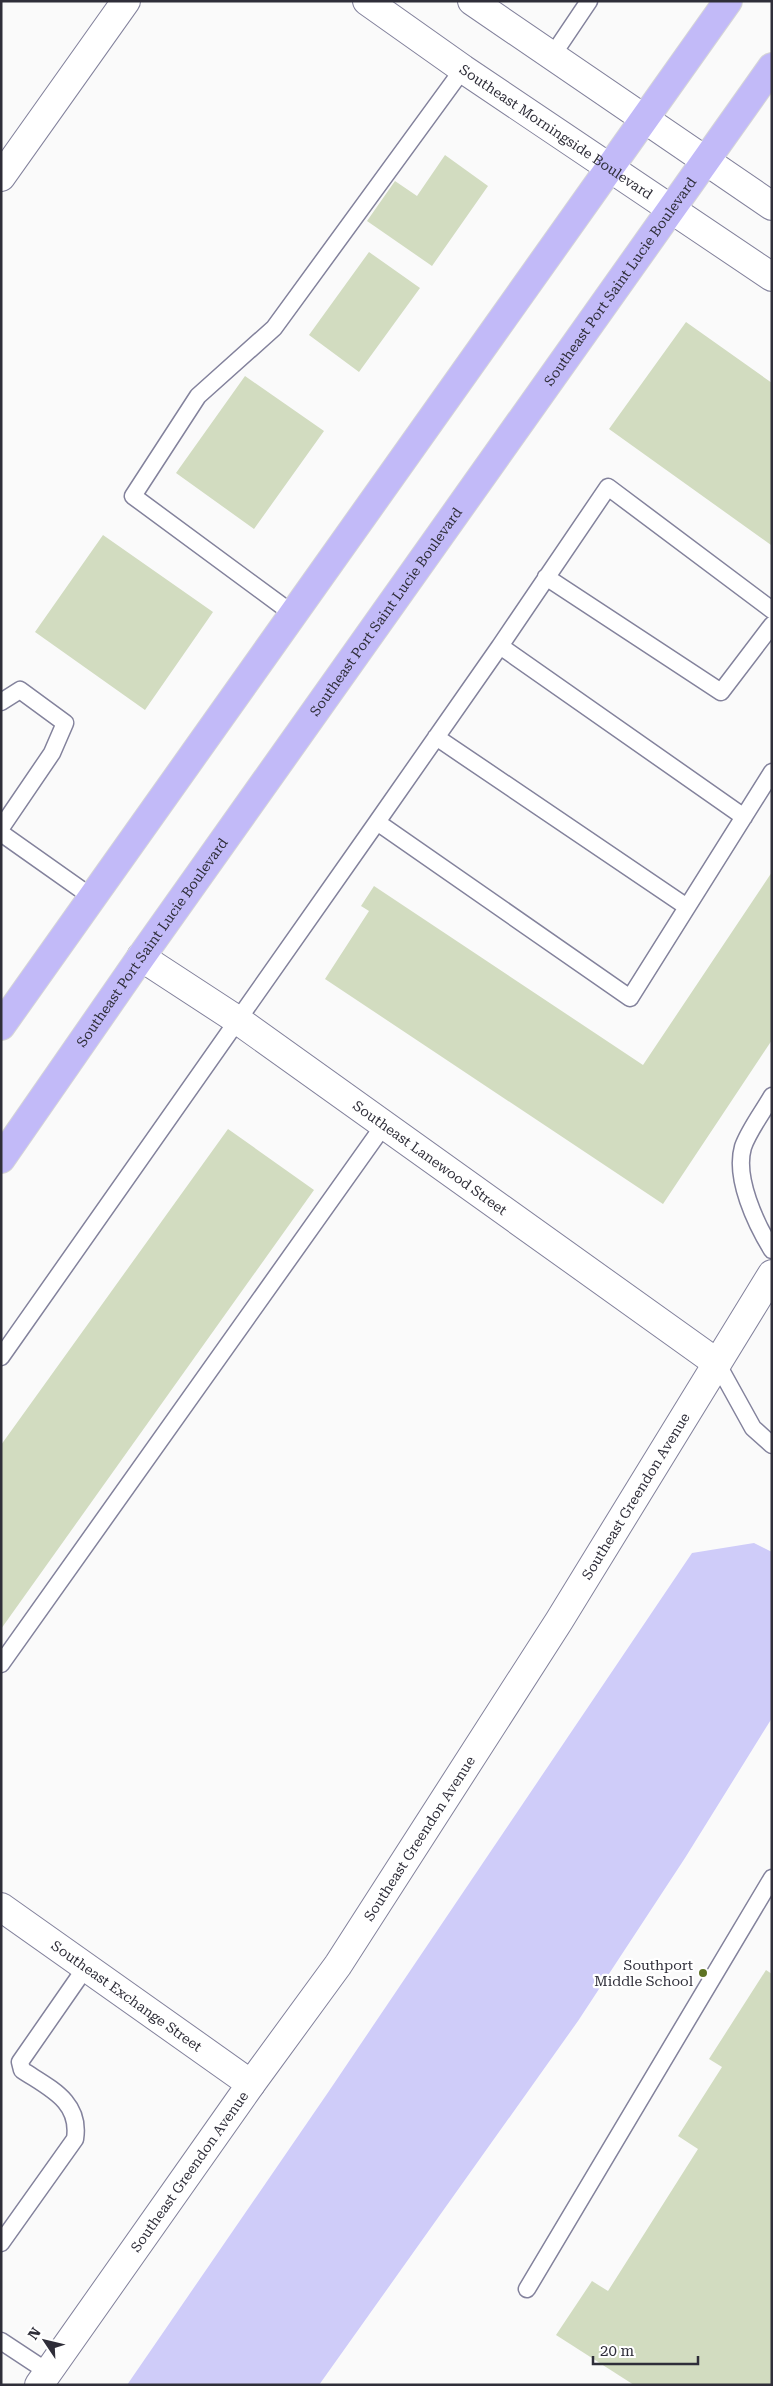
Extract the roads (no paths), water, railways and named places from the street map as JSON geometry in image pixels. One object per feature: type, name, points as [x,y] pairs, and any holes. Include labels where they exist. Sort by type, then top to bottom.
[{"type":"main road","points":[[1,1026],[608,167],[728,1]]},
{"type":"main road","name":"Southeast Port Saint Lucie Boulevard","points":[[1,1159],[141,957],[772,67]]},
{"type":"street","points":[[1,177],[126,1]]},
{"type":"street","name":"Southeast Morningside Boulevard","points":[[367,1],[462,68],[772,277]]},
{"type":"street","points":[[472,1],[772,206]]},
{"type":"street","name":"Southeast Lanewood Street","points":[[141,957],[239,1021],[717,1364]]},
{"type":"street","name":"Southeast Greendon Avenue","points":[[44,2378],[251,2084],[338,1965],[433,1820],[772,1274]]},
{"type":"street","name":"Southeast Exchange Street","points":[[1,1907],[251,2084]]},
{"type":"lane","points":[[552,56],[589,1]]},
{"type":"lane","points":[[293,614],[132,496],[198,396],[274,328],[462,68]]},
{"type":"lane","points":[[1,1357],[239,1021],[500,646],[608,487],[772,610]]},
{"type":"lane","points":[[546,577],[721,692],[772,625]]},
{"type":"lane","points":[[500,646],[744,817]]},
{"type":"lane","points":[[1,702],[20,690],[65,723],[52,753],[1,828]]},
{"type":"lane","points":[[436,737],[687,907]]},
{"type":"lane","points":[[377,822],[630,998],[772,772]]},
{"type":"lane","points":[[1,833],[93,898]]},
{"type":"lane","points":[[772,1096],[744,1146],[741,1164],[751,1206],[760,1229],[772,1250]]},
{"type":"lane","points":[[1,1664],[384,1125]]},
{"type":"lane","points":[[717,1364],[753,1428],[772,1445]]},
{"type":"lane","points":[[527,2289],[770,1885]]},
{"type":"lane","points":[[1,2243],[75,2138],[77,2126],[71,2108],[62,2097],[22,2070],[20,2062],[86,1967]]},
{"type":"lane","points":[[1,2341],[44,2378]]},
{"type":"place","name":"Southport Middle School","points":[[703,1973]]}]
